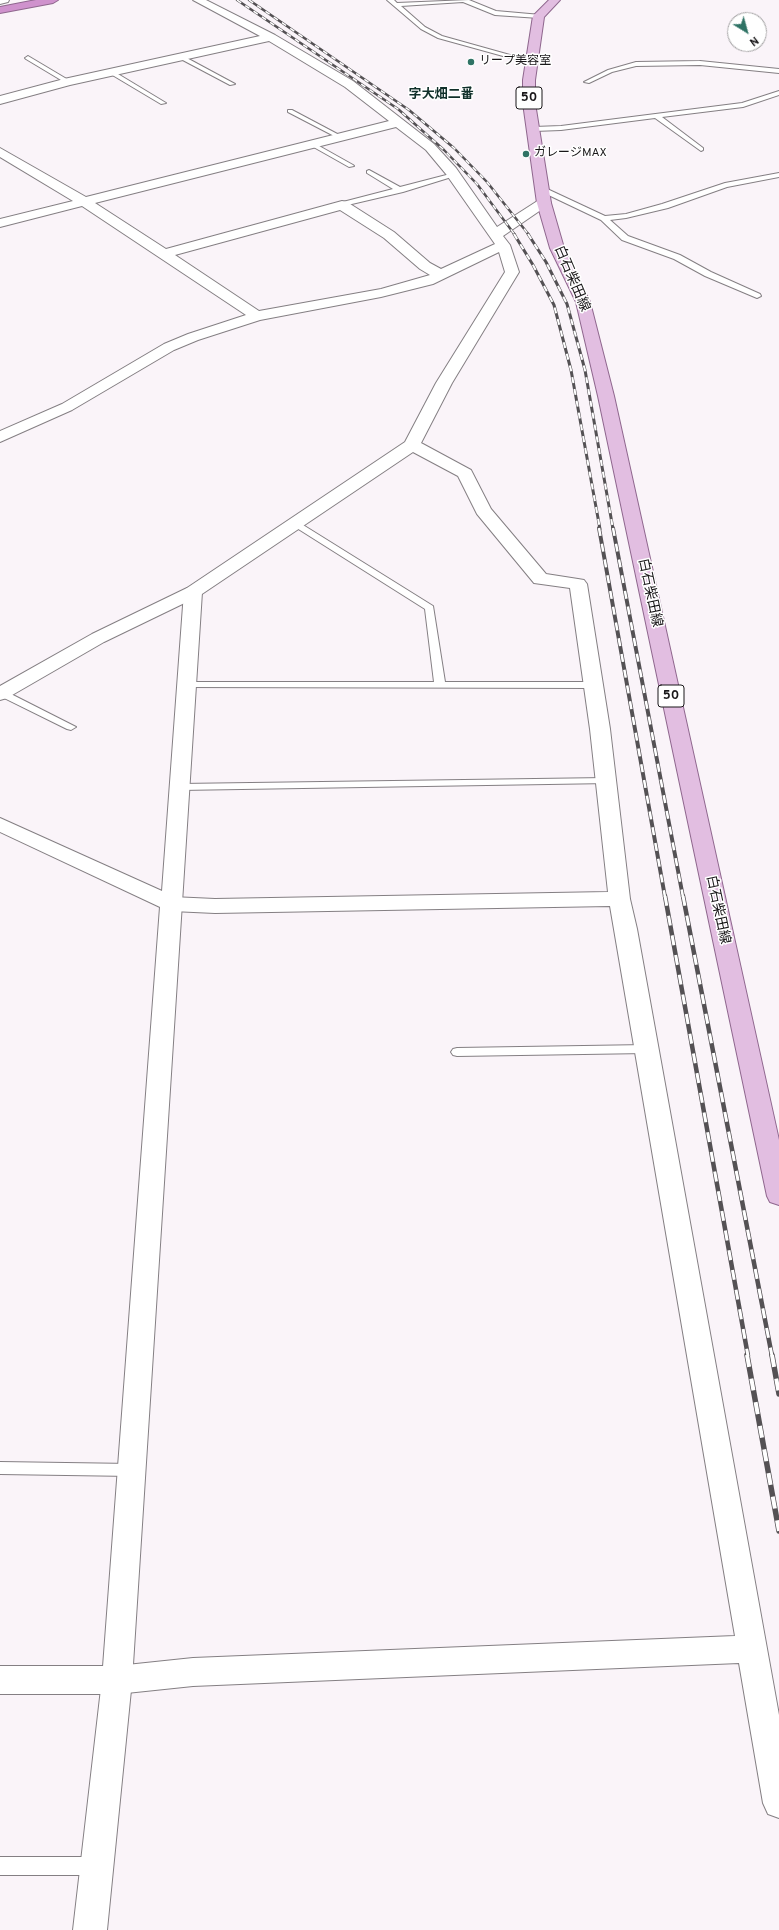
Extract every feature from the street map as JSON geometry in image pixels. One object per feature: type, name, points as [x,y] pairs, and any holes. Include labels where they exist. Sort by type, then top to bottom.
[{"type":"highway","points":[[0,10],[53,0]]},
{"type":"main road","points":[[539,16],[555,0]]},
{"type":"main road","name":"白石柴田線","points":[[539,16],[529,80],[529,103],[543,196],[557,248],[584,302],[776,1169],[779,1196]]},
{"type":"street","points":[[0,1],[4,0]]},
{"type":"street","points":[[1,694],[98,638],[193,592],[412,445],[444,383],[512,272],[499,240],[454,175],[430,147],[397,123],[349,84],[271,37],[198,0]]},
{"type":"street","points":[[0,100],[111,72],[271,37]]},
{"type":"street","points":[[0,223],[397,123]]},
{"type":"street","points":[[0,152],[85,202],[257,316]]},
{"type":"street","points":[[0,436],[67,407],[169,347],[194,337],[257,316],[381,293],[428,281],[441,275],[499,240],[543,196]]},
{"type":"street","points":[[164,254],[342,205],[389,235],[425,266],[441,275]]},
{"type":"street","points":[[412,445],[465,473],[483,510],[540,578],[578,584],[592,685],[600,729],[619,899],[626,930],[779,1803]]},
{"type":"street","points":[[90,1930],[95,1866],[117,1680],[193,592]]},
{"type":"street","points":[[0,824],[172,904],[215,906],[619,899]]},
{"type":"street","points":[[0,1680],[117,1680],[193,1672],[753,1648]]},
{"type":"lane","points":[[390,0],[423,28],[440,37],[532,62]]},
{"type":"lane","points":[[396,5],[463,0],[495,13],[539,16]]},
{"type":"lane","points":[[181,57],[232,84]]},
{"type":"lane","points":[[28,58],[68,82]]},
{"type":"lane","points":[[587,82],[610,71],[636,64],[667,62],[700,62],[779,72]]},
{"type":"lane","points":[[111,72],[163,103]]},
{"type":"lane","points":[[534,129],[561,128],[658,117],[743,105],[779,93]]},
{"type":"lane","points":[[771,96],[779,99]]},
{"type":"lane","points":[[290,111],[340,137]]},
{"type":"lane","points":[[658,117],[702,149]]},
{"type":"lane","points":[[312,144],[351,166]]},
{"type":"lane","points":[[369,172],[400,190]]},
{"type":"lane","points":[[342,205],[454,175]]},
{"type":"lane","points":[[604,218],[626,216],[665,206],[725,185],[767,176],[779,175]]},
{"type":"lane","points":[[543,196],[604,218],[625,238],[677,257],[708,274],[757,296]]},
{"type":"lane","points":[[295,524],[430,608],[440,685]]},
{"type":"lane","points":[[187,685],[592,685]]},
{"type":"lane","points":[[1,694],[71,727]]},
{"type":"lane","points":[[180,787],[606,781]]},
{"type":"lane","points":[[457,1052],[647,1049]]},
{"type":"lane","points":[[0,1468],[132,1470]]},
{"type":"lane","points":[[0,1866],[95,1866]]},
{"type":"railway","points":[[237,0],[398,109],[444,150],[477,184],[515,235]]},
{"type":"railway","points":[[249,0],[409,110],[454,148],[487,182],[529,235]]},
{"type":"railway","points":[[514,234],[533,265],[554,305],[571,370],[600,529]]},
{"type":"railway","points":[[528,234],[546,262],[567,304],[585,370],[613,529]]},
{"type":"railway","points":[[599,528],[665,897]]},
{"type":"railway","points":[[613,528],[683,897]]},
{"type":"railway","points":[[665,896],[748,1356]]},
{"type":"railway","points":[[683,896],[772,1356]]},
{"type":"railway","points":[[747,1355],[779,1531]]},
{"type":"railway","points":[[772,1355],[779,1394]]},
{"type":"place","name":"リープ美容室","points":[[471,62]]},
{"type":"place","name":"ガレージMAX","points":[[526,154]]},
{"type":"district","name":"字大畑二番","points":[[441,95]]}]
